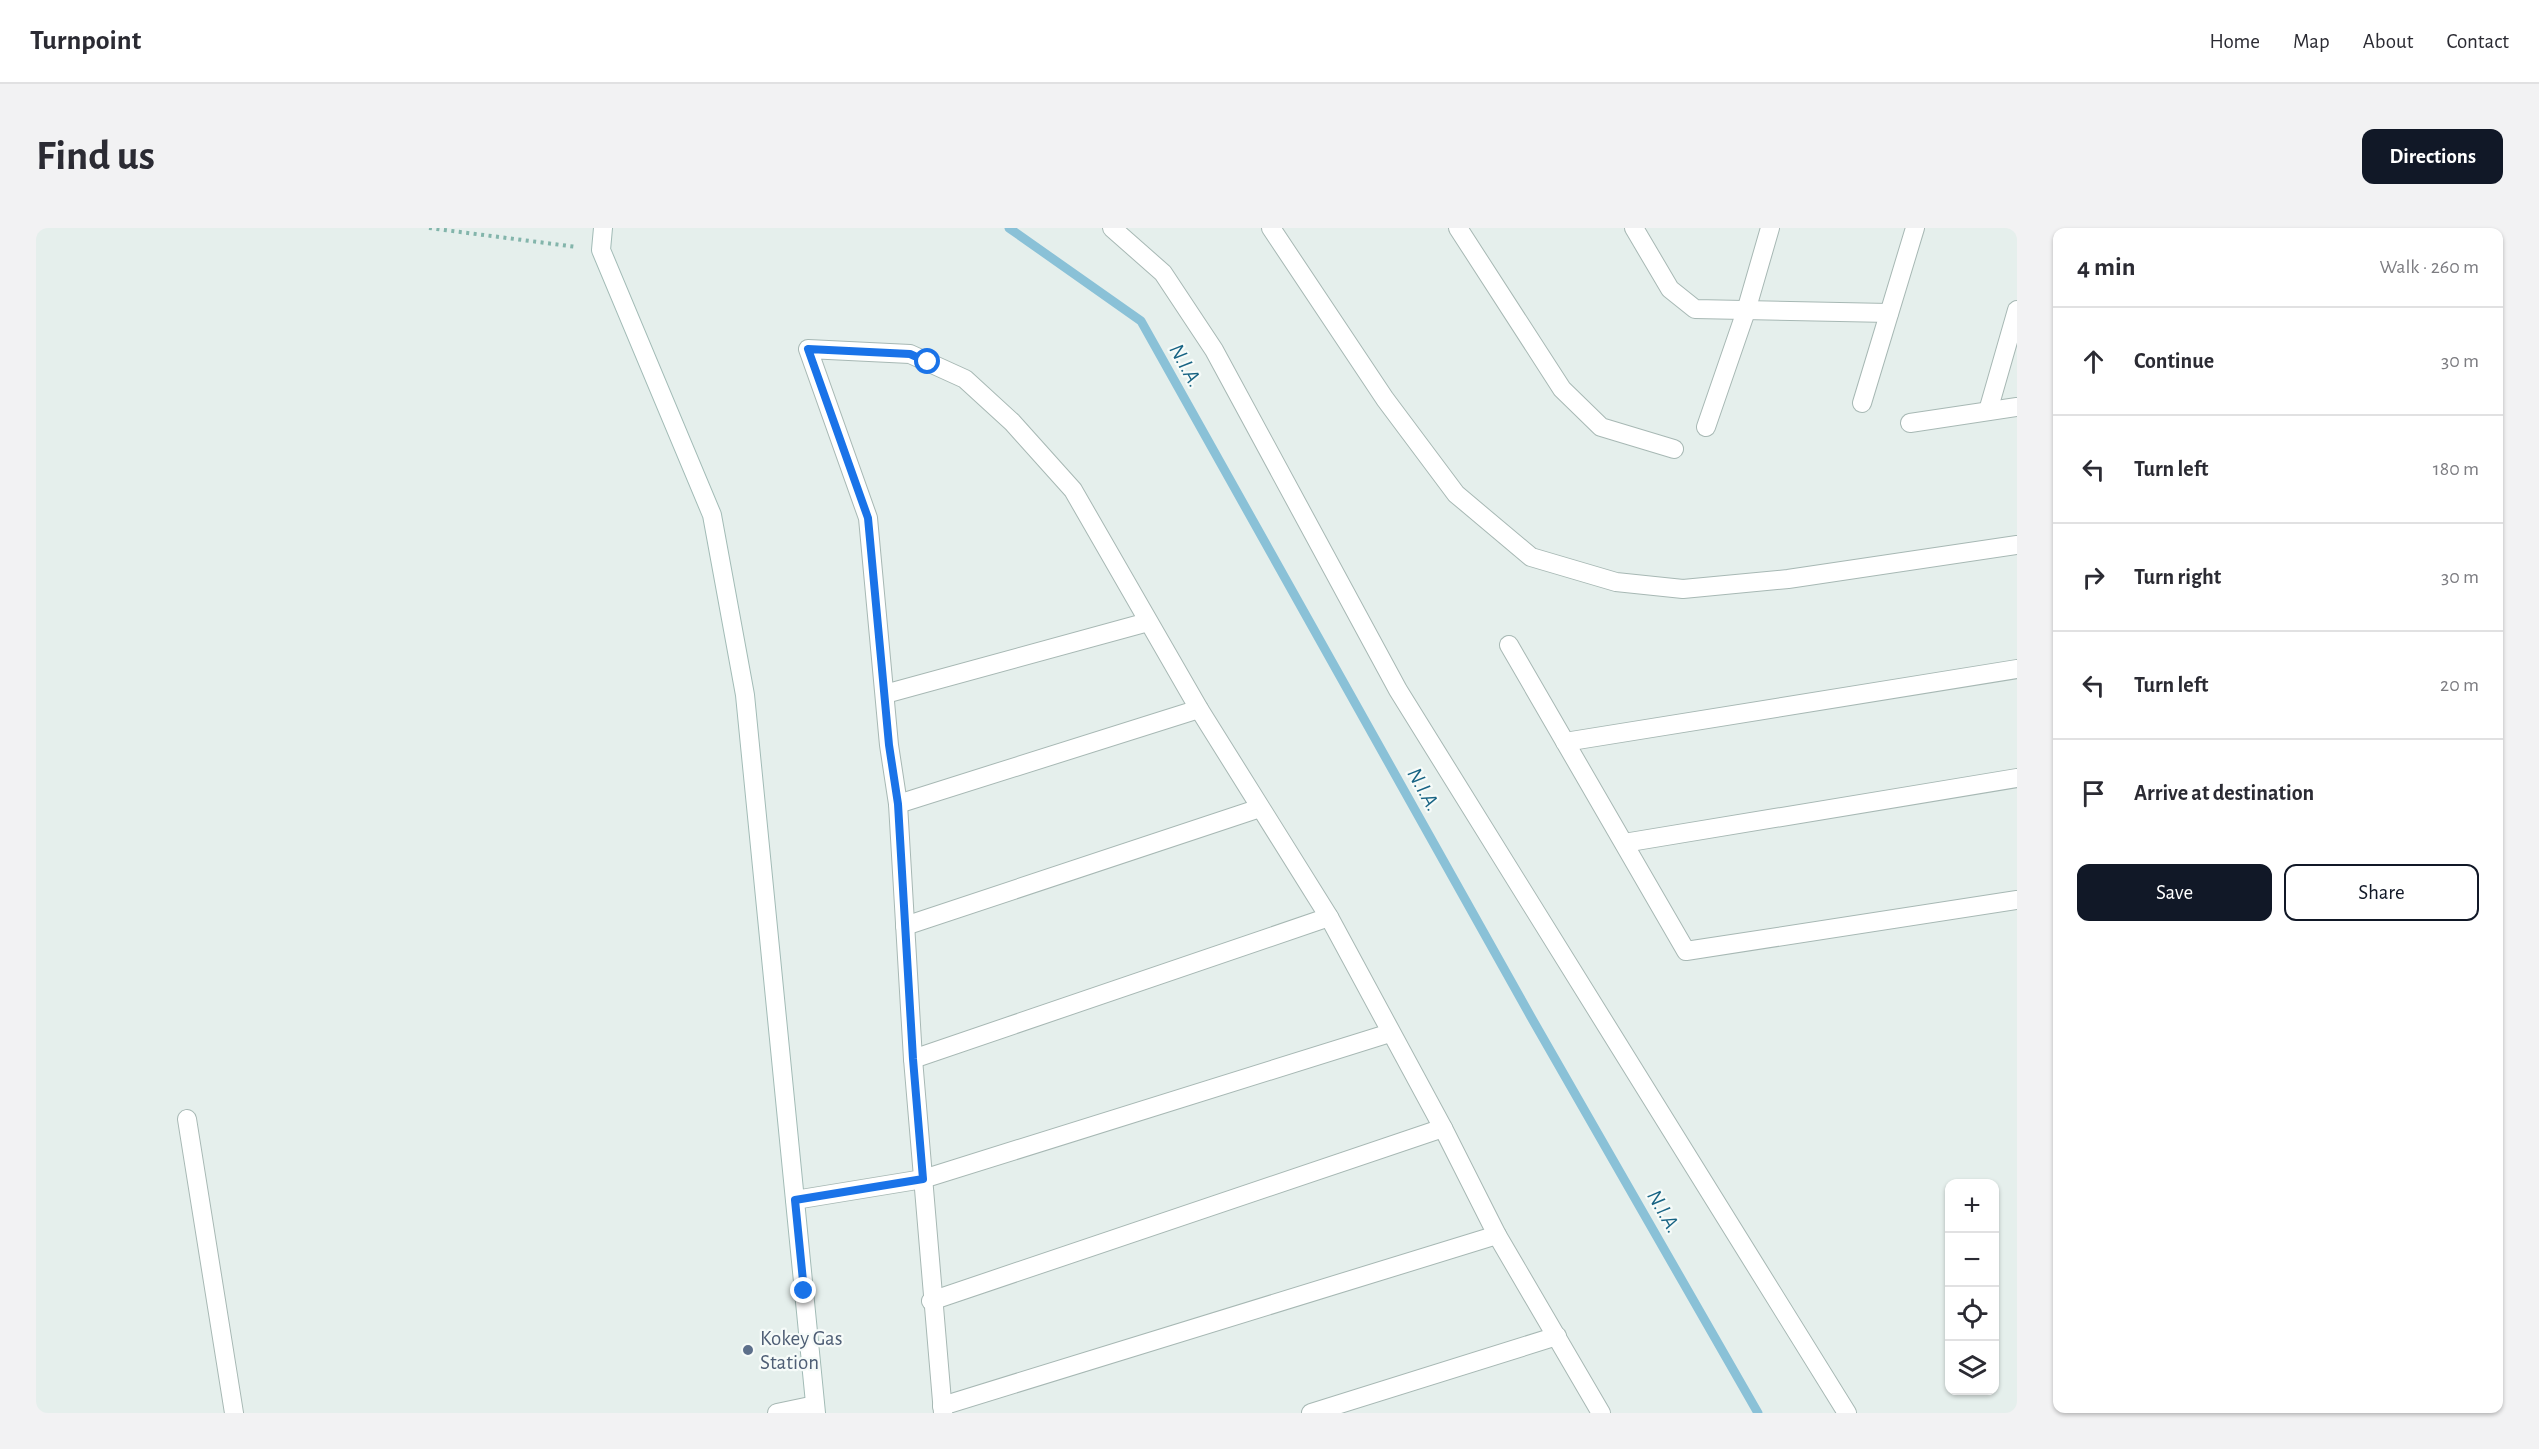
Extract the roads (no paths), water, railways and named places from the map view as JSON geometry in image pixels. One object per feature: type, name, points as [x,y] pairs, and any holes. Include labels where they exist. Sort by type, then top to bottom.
[{"type":"street","points":[[603,228],[601,250],[712,515],[745,694],[815,1409],[777,1413]]},
{"type":"street","points":[[1112,228],[1163,273],[1214,350],[1398,690],[1847,1413]]},
{"type":"street","points":[[1271,228],[1385,399],[1456,495],[1531,557],[1616,582],[1683,589],[1788,579],[2017,545]]},
{"type":"street","points":[[1458,228],[1562,389],[1601,427],[1674,449]]},
{"type":"street","points":[[1634,228],[1670,289],[1695,309],[1889,313]]},
{"type":"street","points":[[1706,427],[1746,311],[1770,228]]},
{"type":"street","points":[[1862,403],[1915,228]]},
{"type":"street","points":[[1988,411],[2017,310]]},
{"type":"street","points":[[1497,1235],[942,1409],[913,1059],[898,804],[868,518],[808,349],[910,354],[965,379],[1012,422],[1073,490],[1199,709],[1329,917],[1443,1128],[1497,1235],[1601,1413]]},
{"type":"street","points":[[1910,423],[2017,406]]},
{"type":"street","points":[[885,694],[1148,622]]},
{"type":"street","points":[[1509,645],[1686,951],[2017,900]]},
{"type":"street","points":[[1565,742],[2017,669]]},
{"type":"street","points":[[898,804],[1199,709]]},
{"type":"street","points":[[1623,843],[2017,778]]},
{"type":"street","points":[[905,926],[1260,808]]},
{"type":"street","points":[[913,1059],[1329,917]]},
{"type":"street","points":[[795,1200],[923,1179],[1390,1033]]},
{"type":"street","points":[[187,1119],[234,1413]]},
{"type":"street","points":[[932,1301],[1443,1128]]},
{"type":"street","points":[[1311,1413],[1557,1336]]},
{"type":"waterway","name":"N.I.A.","points":[[1009,228],[1141,321],[1531,1017],[1758,1413]]},
{"type":"place","name":"Kokey Gas Station","points":[[748,1350]]}]
